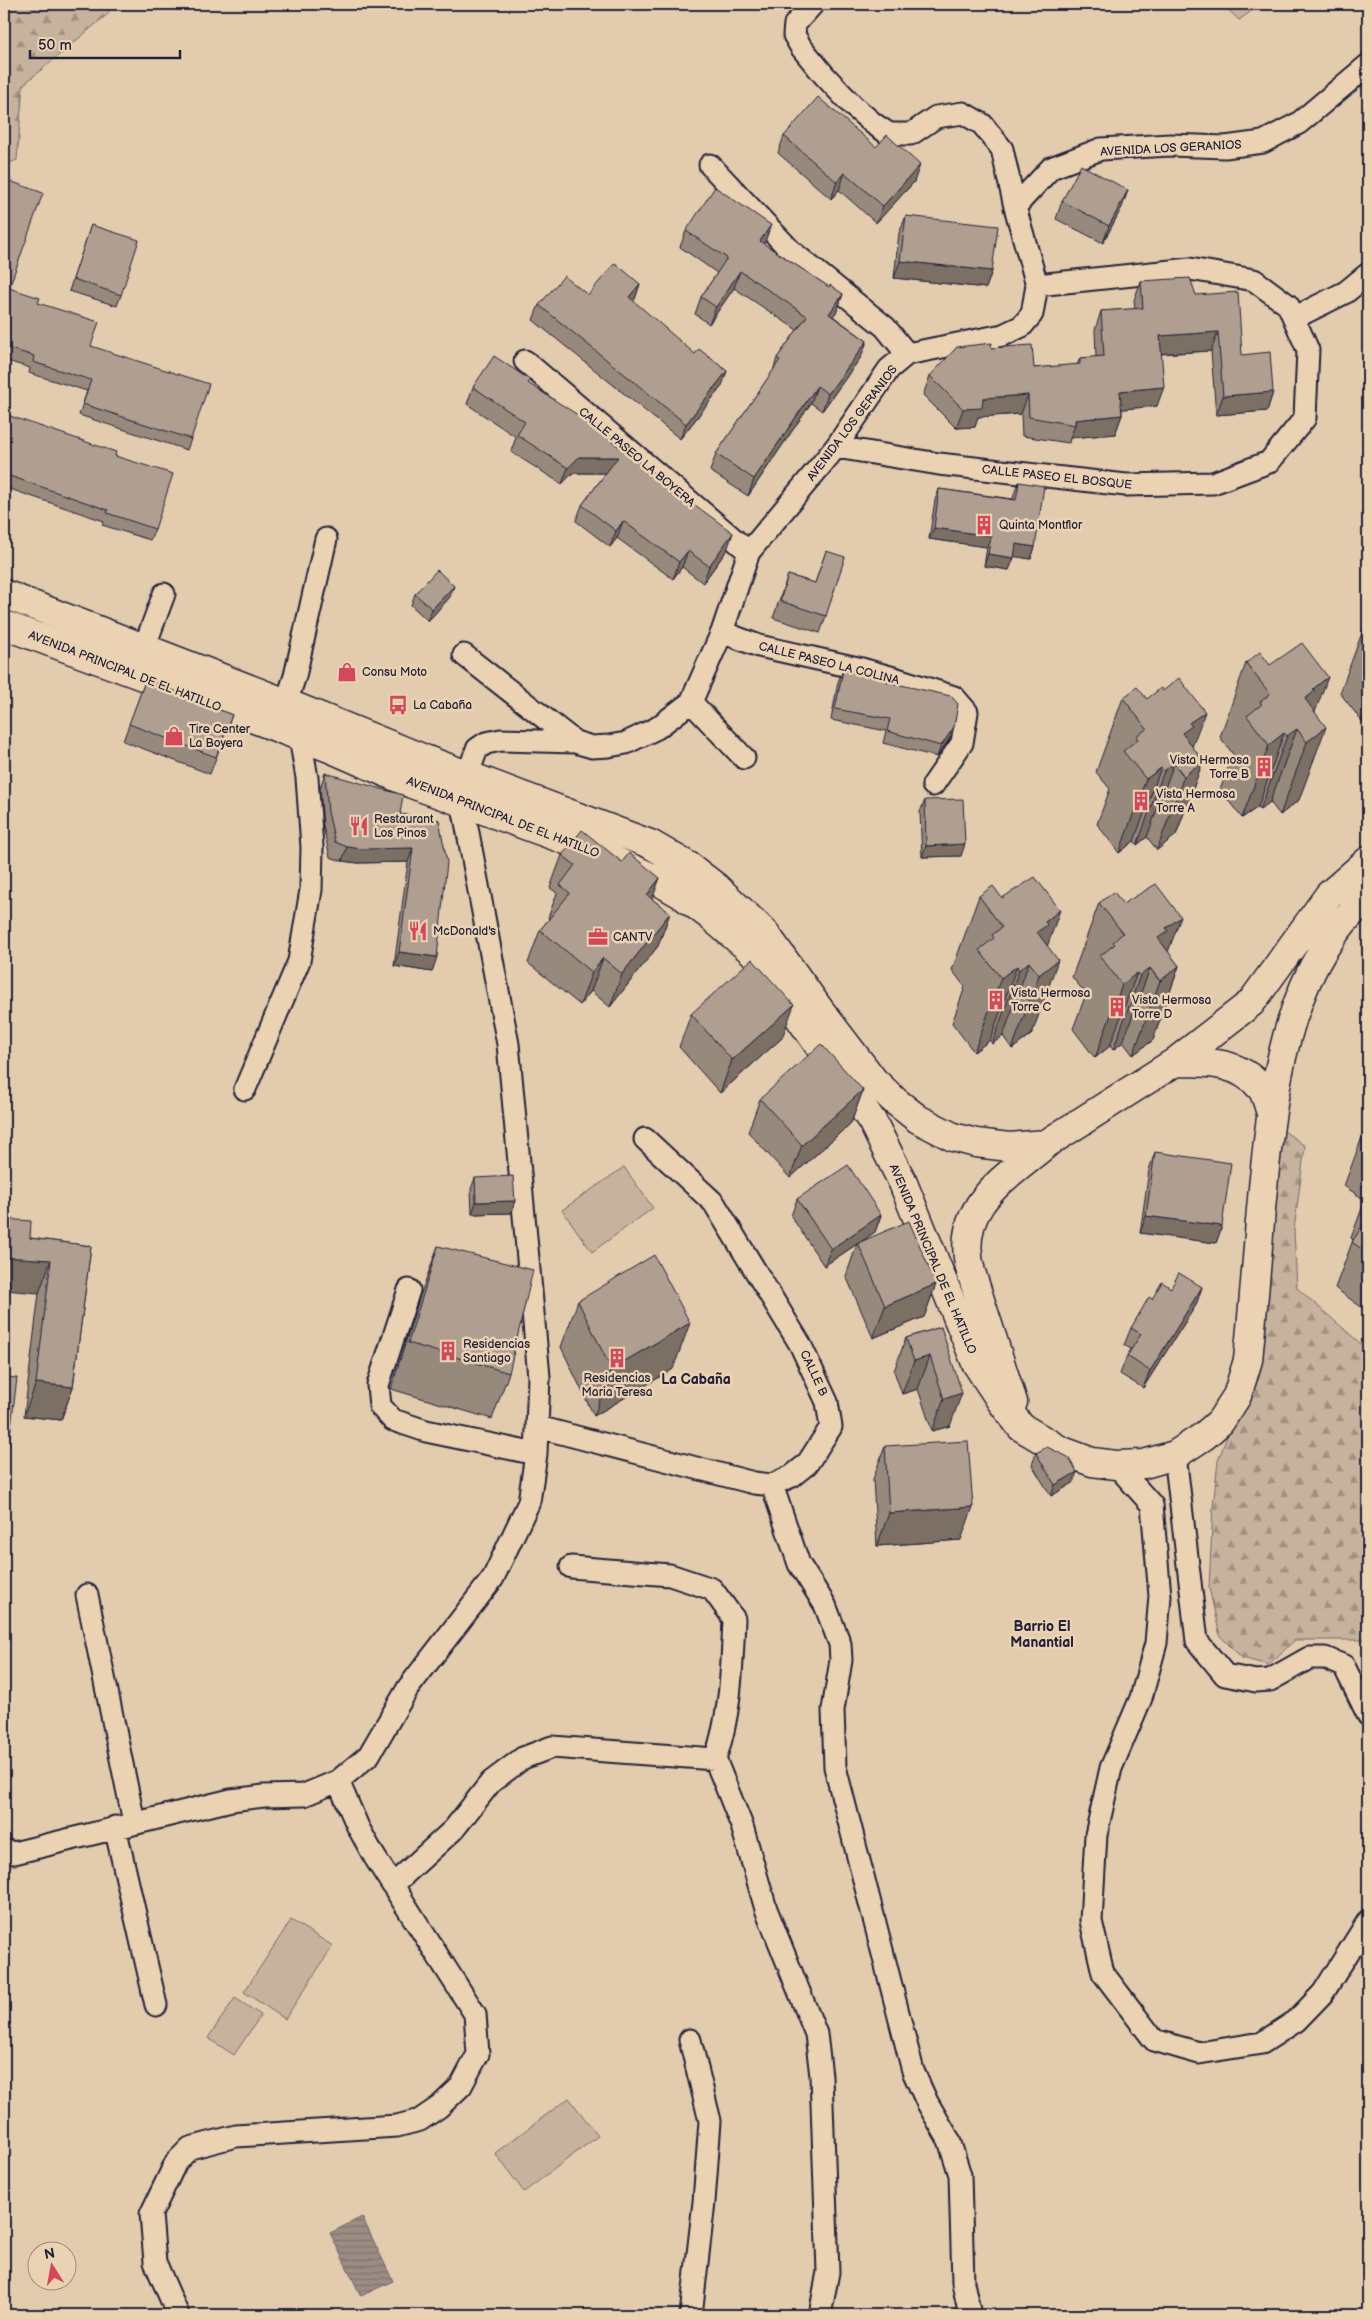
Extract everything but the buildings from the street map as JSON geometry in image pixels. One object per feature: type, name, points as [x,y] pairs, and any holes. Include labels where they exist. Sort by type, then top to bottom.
[{"type":"main road","name":"AVENIDA PRINCIPAL DE EL HATILLO","points":[[4,594],[286,703],[653,878],[681,894],[754,953],[872,1121],[903,1183],[976,1364],[1001,1401],[1021,1427],[1060,1450],[1092,1462],[1116,1465],[1144,1464],[1175,1455],[1204,1436],[1220,1422],[1237,1396],[1248,1360],[1271,1113],[1288,1032],[1297,1001],[1308,977],[1330,941],[1354,908],[1368,897]]},
{"type":"main road","name":"AVENIDA PRINCIPAL DE EL HATILLO","points":[[4,625],[170,686],[300,737],[412,784],[464,788],[650,844],[690,867],[716,887],[766,932],[822,1013],[874,1081],[895,1101],[918,1119],[953,1137],[976,1143],[1009,1147],[1046,1144],[1175,1062],[1251,1003],[1329,895],[1368,861]]},
{"type":"main road","points":[[1175,1062],[1216,1063],[1237,1068],[1262,1088],[1271,1113]]},
{"type":"main road","points":[[1021,1427],[971,1272],[966,1254],[967,1236],[972,1219],[988,1191],[1046,1144]]},
{"type":"street","points":[[813,4],[795,24],[794,35],[801,47],[824,75],[853,106],[889,134],[911,134],[936,117],[963,113],[982,124],[1002,149],[1015,207]]},
{"type":"street","name":"AVENIDA LOS GERANIOS","points":[[464,788],[478,749],[493,740],[575,742],[592,747],[626,743],[657,728],[691,702],[722,632],[749,552],[836,447],[889,369],[907,354],[1003,335],[1022,326],[1032,314],[1037,285],[1015,207],[1051,168],[1101,149],[1170,146],[1225,147],[1263,142],[1300,123],[1368,65]]},
{"type":"street","points":[[710,165],[791,251],[885,327],[907,354]]},
{"type":"street","name":"CALLE PASEO EL BOSQUE","points":[[836,447],[939,464],[1126,485],[1213,483],[1269,462],[1305,418],[1308,350],[1288,305],[1254,280],[1190,269],[1037,285]]},
{"type":"street","points":[[1294,318],[1346,292],[1368,274]]},
{"type":"street","name":"CALLE PASEO LA BOYERA","points":[[525,362],[749,552]]},
{"type":"street","points":[[286,703],[326,539]]},
{"type":"street","points":[[144,648],[164,594]]},
{"type":"street","name":"CALLE PASEO LA COLINA","points":[[722,632],[759,646],[862,669],[954,698],[967,712],[962,743],[933,785]]},
{"type":"street","points":[[464,655],[575,742]]},
{"type":"street","points":[[691,702],[744,758]]},
{"type":"street","points":[[245,1089],[298,961],[311,890],[312,847],[307,778],[300,737]]},
{"type":"street","points":[[4,1850],[14,1853],[231,1800],[264,1796],[304,1795],[338,1781],[369,1755],[408,1688],[493,1578],[529,1502],[536,1454],[539,1377],[508,1044],[464,788]]},
{"type":"street","name":"CALLE B","points":[[645,1138],[714,1202],[800,1344],[827,1402],[830,1427],[807,1464],[792,1476],[772,1485]]},
{"type":"street","points":[[410,1290],[378,1385],[380,1406],[394,1420],[426,1431],[536,1454]]},
{"type":"street","points":[[538,1427],[772,1485],[799,1564],[825,1606],[840,1644],[841,1660],[833,1710],[835,1767],[913,2071],[926,2102],[949,2140],[960,2175],[963,2283],[970,2315]]},
{"type":"street","points":[[1175,1455],[1178,1494],[1197,1641],[1225,1675],[1256,1681],[1270,1680],[1309,1658],[1325,1658],[1344,1666],[1368,1715]]},
{"type":"street","points":[[1116,1465],[1152,1504],[1160,1596],[1156,1643],[1141,1698],[1111,1768],[1096,1835],[1091,1921],[1103,1974],[1154,2040],[1199,2053],[1262,2043],[1296,2021],[1323,1993],[1368,1921]]},
{"type":"street","points":[[1152,1504],[1178,1494]]},
{"type":"street","points":[[571,1567],[670,1575],[712,1589],[734,1619],[727,1702],[720,1744],[715,1759],[742,1826],[766,1909],[816,2034],[822,2086],[828,2272],[820,2315]]},
{"type":"street","points":[[87,1595],[124,1825],[156,2005]]},
{"type":"street","points":[[394,1884],[454,1829],[492,1782],[523,1758],[552,1747],[715,1759]]},
{"type":"street","points":[[178,2315],[155,2262],[151,2214],[176,2162],[190,2148],[236,2136],[397,2126],[420,2120],[439,2107],[461,2086],[478,2054],[476,2014],[421,1932],[394,1884],[358,1827],[338,1781]]},
{"type":"street","points":[[690,2040],[710,2121],[704,2202],[691,2315]]},
{"type":"green space","points":[[4,4],[107,4],[109,13],[23,85],[17,160],[4,165]]},
{"type":"green space","points":[[1222,4],[1261,4],[1239,20]]},
{"type":"green space","points":[[1280,1128],[1305,1146],[1294,1230],[1297,1288],[1368,1350],[1368,1645],[1366,1640],[1295,1640],[1268,1665],[1242,1658],[1220,1636],[1209,1588],[1213,1506],[1218,1461],[1230,1428],[1259,1378]]},
{"type":"green space","points":[[624,1167],[653,1208],[592,1252],[562,1210]]},
{"type":"green space","points":[[291,1920],[333,1946],[285,2019],[244,1992]]},
{"type":"green space","points":[[235,1998],[261,2015],[234,2055],[208,2038]]},
{"type":"green space","points":[[569,2098],[598,2136],[524,2192],[495,2153]]},
{"type":"shaded area","points":[[362,2217],[393,2281],[361,2296],[330,2233]]},
{"type":"place","name":"Quinta Montflor","points":[[984,525]]},
{"type":"place","name":"Consu Moto","points":[[347,672]]},
{"type":"place","name":"La Cabaña","points":[[398,705]]},
{"type":"place","name":"Tire Center La Boyera","points":[[174,736]]},
{"type":"place","name":"Vista Hermosa Torre B","points":[[1264,767]]},
{"type":"place","name":"Vista Hermosa Torre A","points":[[1141,801]]},
{"type":"place","name":"Restaurant Los Pinos","points":[[359,826]]},
{"type":"place","name":"McDonald's","points":[[418,931]]},
{"type":"place","name":"CANTV","points":[[598,937]]},
{"type":"place","name":"Vista Hermosa Torre C","points":[[996,1000]]},
{"type":"place","name":"Vista Hermosa Torre D","points":[[1117,1007]]},
{"type":"place","name":"Residencias Santiago","points":[[448,1351]]},
{"type":"place","name":"Residencias Maria Teresa","points":[[617,1358]]},
{"type":"district","name":"La Cabaña","points":[[696,1379]]},
{"type":"district","name":"Barrio El Manantial","points":[[1042,1634]]}]
